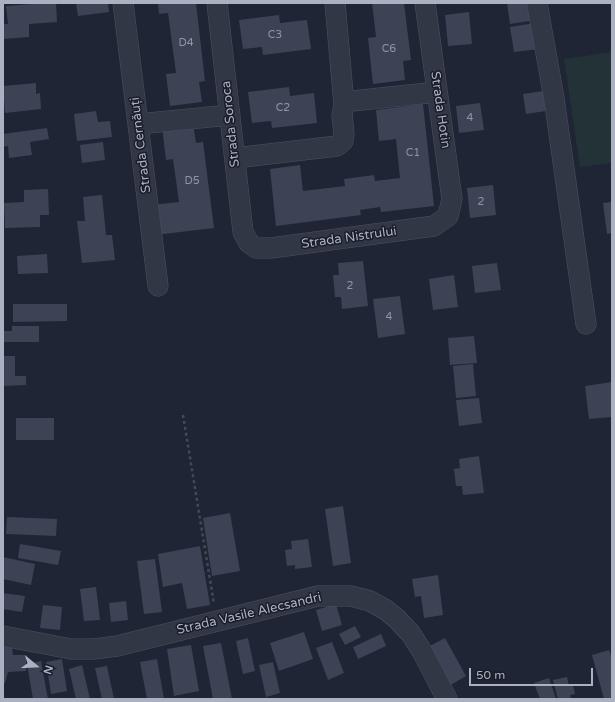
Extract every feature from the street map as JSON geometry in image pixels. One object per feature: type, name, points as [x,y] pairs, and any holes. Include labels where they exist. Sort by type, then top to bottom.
[{"type":"street","name":"Strada Cernăuți","points":[[123,3],[158,286]]},
{"type":"street","name":"Strada Soroca","points":[[217,3],[243,232],[249,243]]},
{"type":"street","points":[[235,158],[337,146],[343,141],[344,134],[342,115],[344,105],[335,3]]},
{"type":"street","name":"Strada Hotin","points":[[425,3],[452,199],[448,216]]},
{"type":"street","points":[[537,3],[554,98],[586,324]]},
{"type":"street","points":[[344,105],[352,101],[437,92]]},
{"type":"street","points":[[138,124],[230,115]]},
{"type":"street","name":"Strada Nistrului","points":[[249,243],[256,248],[270,248],[434,226],[448,216]]},
{"type":"street","name":"Strada Vasile Alecsandri","points":[[3,636],[71,649],[94,649],[117,646],[318,596],[351,596],[370,601],[392,614],[411,634],[448,699]]},
{"type":"path","points":[[183,416],[217,622]]},
{"type":"shaded area","points":[[612,52],[612,163],[580,167],[564,59]]},
{"type":"building","points":[[56,3],[57,22],[29,24],[29,37],[3,39],[3,24],[8,24],[6,6]]},
{"type":"building","points":[[76,3],[108,3],[109,12],[78,16]]},
{"type":"building","points":[[158,3],[196,3],[205,81],[199,82],[202,102],[170,106],[166,74],[176,73],[168,13],[159,14]]},
{"type":"building","points":[[372,3],[404,3],[411,60],[403,61],[405,80],[373,84],[368,38],[376,37]]},
{"type":"building","points":[[507,3],[533,3],[536,20],[510,24]]},
{"type":"building","points":[[469,12],[472,44],[448,46],[445,15]]},
{"type":"building","points":[[279,15],[280,23],[307,20],[311,49],[263,55],[262,47],[243,49],[239,20]]},
{"type":"building","points":[[535,23],[539,49],[514,52],[510,27]]},
{"type":"building","points":[[36,83],[36,94],[40,93],[41,109],[5,113],[3,86]]},
{"type":"building","points":[[289,87],[290,96],[314,93],[317,123],[272,128],[271,121],[252,123],[248,92]]},
{"type":"building","points":[[544,91],[546,111],[526,114],[523,94]]},
{"type":"building","points":[[480,103],[484,130],[459,133],[456,106]]},
{"type":"building","points":[[423,104],[434,206],[381,212],[380,207],[360,210],[361,215],[276,226],[270,169],[300,165],[303,191],[345,186],[344,179],[374,175],[375,181],[400,178],[396,139],[379,141],[376,110]]},
{"type":"building","points":[[96,111],[98,122],[110,121],[112,137],[77,141],[74,114]]},
{"type":"building","points":[[193,124],[196,143],[203,142],[214,228],[155,235],[151,205],[179,202],[173,159],[166,160],[162,127]]},
{"type":"building","points":[[47,128],[49,139],[30,142],[32,155],[9,158],[8,146],[3,147],[3,134]]},
{"type":"building","points":[[103,142],[105,160],[82,163],[80,145]]},
{"type":"building","points":[[493,185],[496,215],[470,218],[467,188]]},
{"type":"building","points":[[48,189],[49,215],[40,215],[40,227],[5,228],[4,203],[24,202],[24,190]]},
{"type":"building","points":[[102,195],[106,235],[112,235],[115,260],[82,263],[77,221],[85,221],[83,197]]},
{"type":"building","points":[[612,202],[612,233],[607,234],[603,203]]},
{"type":"building","points":[[47,254],[48,273],[18,274],[17,256]]},
{"type":"building","points":[[363,261],[368,306],[342,309],[341,297],[335,297],[333,275],[339,275],[338,263]]},
{"type":"building","points":[[497,263],[501,290],[475,293],[472,266]]},
{"type":"building","points":[[454,275],[458,307],[433,310],[429,279]]},
{"type":"building","points":[[400,296],[405,334],[378,338],[373,299]]},
{"type":"building","points":[[13,304],[67,304],[67,321],[13,322]]},
{"type":"building","points":[[12,326],[39,326],[39,342],[3,342],[3,331],[12,331]]},
{"type":"building","points":[[474,336],[477,363],[450,365],[448,338]]},
{"type":"building","points":[[3,356],[15,356],[15,376],[26,376],[26,385],[3,386]]},
{"type":"building","points":[[473,364],[476,396],[456,398],[453,366]]},
{"type":"building","points":[[612,382],[612,417],[589,419],[585,386]]},
{"type":"building","points":[[479,398],[482,423],[459,426],[456,400]]},
{"type":"building","points":[[16,418],[54,418],[54,440],[16,440]]},
{"type":"building","points":[[479,456],[484,493],[463,495],[462,486],[456,486],[454,469],[460,468],[459,459]]},
{"type":"building","points":[[343,506],[351,563],[333,566],[325,509]]},
{"type":"building","points":[[230,513],[240,571],[212,576],[203,518]]},
{"type":"building","points":[[7,517],[57,519],[56,536],[6,534]]},
{"type":"building","points":[[308,539],[312,567],[295,569],[295,565],[287,566],[285,550],[292,549],[291,541]]},
{"type":"building","points":[[20,544],[61,551],[58,565],[18,558]]},
{"type":"building","points":[[200,546],[210,605],[187,609],[182,583],[163,587],[158,554]]},
{"type":"building","points":[[3,557],[35,564],[31,585],[3,579]]},
{"type":"building","points":[[155,559],[162,612],[144,614],[137,561]]},
{"type":"building","points":[[438,575],[443,615],[424,618],[421,596],[415,597],[412,579]]},
{"type":"building","points":[[96,587],[100,620],[84,621],[80,589]]},
{"type":"building","points":[[3,593],[25,596],[22,612],[3,609]]},
{"type":"building","points":[[126,601],[128,620],[111,622],[109,603]]},
{"type":"building","points":[[336,604],[342,625],[322,631],[316,610]]},
{"type":"building","points":[[43,605],[62,607],[60,630],[40,628]]},
{"type":"building","points":[[355,626],[361,637],[345,645],[339,634]]},
{"type":"building","points":[[304,632],[313,659],[279,671],[270,643]]},
{"type":"building","points":[[381,634],[386,646],[358,659],[353,647]]},
{"type":"building","points":[[248,638],[255,671],[243,674],[236,641]]},
{"type":"building","points":[[445,638],[466,676],[449,686],[428,647]]},
{"type":"building","points":[[332,642],[344,673],[328,680],[316,648]]},
{"type":"building","points":[[221,643],[232,699],[213,699],[203,646]]},
{"type":"building","points":[[191,645],[199,691],[174,696],[167,649]]},
{"type":"building","points":[[3,646],[12,648],[13,655],[26,655],[26,671],[8,672],[5,683],[3,683]]},
{"type":"building","points":[[609,650],[612,659],[612,699],[604,699],[592,655]]},
{"type":"building","points":[[62,659],[67,691],[51,694],[46,662]]},
{"type":"building","points":[[157,659],[164,699],[147,699],[140,662]]},
{"type":"building","points":[[41,661],[48,699],[33,699],[27,664]]},
{"type":"building","points":[[273,662],[280,693],[266,697],[259,665]]},
{"type":"building","points":[[82,665],[90,699],[76,699],[69,669]]},
{"type":"building","points":[[107,666],[114,699],[102,699],[95,668]]},
{"type":"building","points":[[567,677],[569,686],[573,685],[575,694],[570,695],[571,699],[558,699],[553,680]]},
{"type":"building","points":[[549,678],[556,699],[540,699],[534,683]]}]
